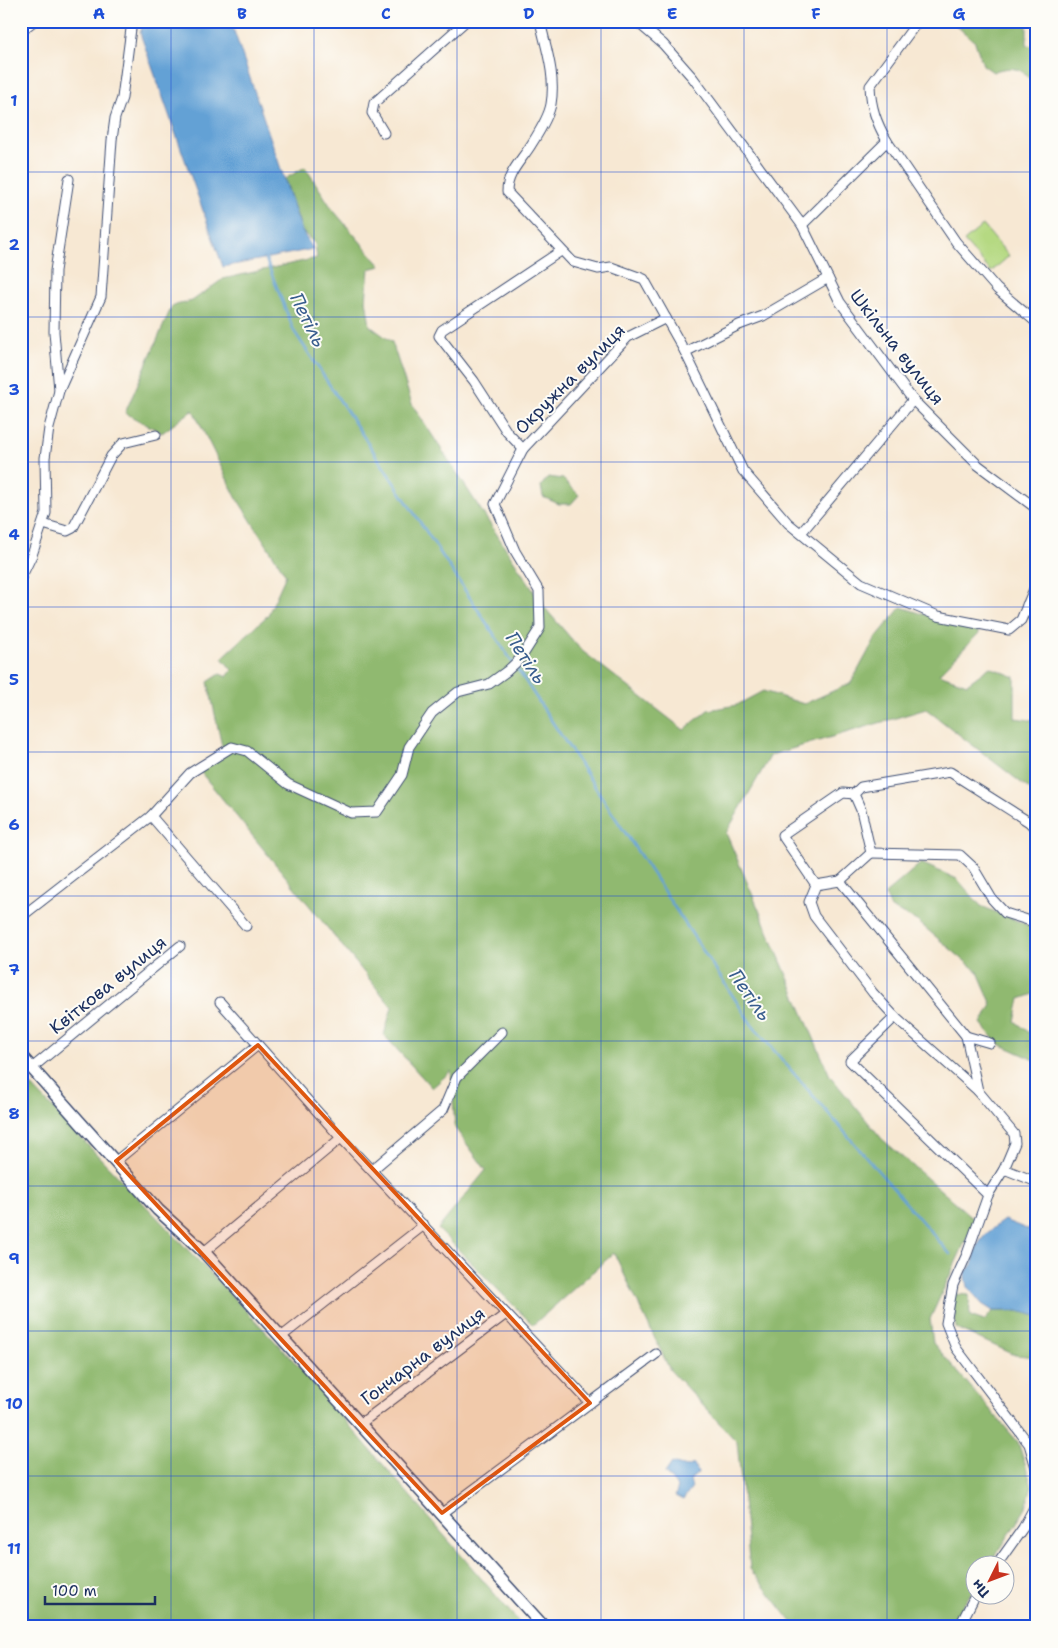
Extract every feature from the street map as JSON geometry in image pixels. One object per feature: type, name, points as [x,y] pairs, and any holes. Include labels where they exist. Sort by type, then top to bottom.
[{"type":"street","points":[[21,31],[34,21]]},
{"type":"street","points":[[21,578],[46,512],[45,458],[49,428],[59,391],[101,297],[114,118],[122,98],[132,21]]},
{"type":"street","points":[[384,133],[372,113],[374,103],[466,21]]},
{"type":"street","points":[[540,21],[552,70],[551,105],[531,144],[511,174],[507,182],[507,192],[513,201],[539,224],[561,251],[573,262],[598,270],[612,267],[644,279],[685,352],[743,471],[788,523],[861,583],[938,616],[1008,630],[1021,620],[1037,582]]},
{"type":"street","name":"Шкільна вулиця","points":[[636,21],[663,44],[693,78],[802,225],[840,302],[913,400],[978,465],[1037,509]]},
{"type":"street","points":[[918,21],[870,86],[871,107],[878,127],[956,242],[997,289],[1037,323]]},
{"type":"street","points":[[802,225],[887,141]]},
{"type":"street","points":[[59,391],[54,332],[55,271],[69,179]]},
{"type":"street","name":"Окружна вулиця","points":[[523,449],[507,432],[474,381],[439,336],[442,330],[561,251]]},
{"type":"street","points":[[685,352],[739,325],[763,316],[828,278]]},
{"type":"street","name":"Окружна вулиця","points":[[151,816],[190,773],[232,747],[247,751],[288,784],[351,813],[376,812],[402,775],[409,747],[432,713],[458,692],[489,684],[508,671],[521,658],[540,628],[539,591],[516,551],[495,504],[523,449],[628,338],[666,318]]},
{"type":"street","points":[[801,534],[913,400]]},
{"type":"street","points":[[43,524],[67,531],[74,528],[111,456],[123,443],[156,435]]},
{"type":"street","points":[[1028,605],[1037,625]]},
{"type":"street","points":[[816,885],[782,835],[843,794],[854,794],[861,787],[950,772],[1029,822],[1037,830]]},
{"type":"street","points":[[854,794],[861,810],[871,853]]},
{"type":"street","points":[[21,918],[151,816],[246,926]]},
{"type":"street","points":[[816,885],[840,881],[871,853],[960,855],[973,866],[992,899],[1005,912],[1037,923]]},
{"type":"street","points":[[840,881],[966,1036],[978,1091]]},
{"type":"street","points":[[816,885],[809,902],[814,916],[874,993],[895,1017],[978,1091],[1014,1134],[1015,1143],[1004,1169],[988,1195],[967,1254],[952,1285],[946,1323],[956,1348],[1029,1444],[1037,1471]]},
{"type":"street","name":"Квіткова вулиця","points":[[32,1068],[180,946]]},
{"type":"street","points":[[220,1002],[341,1138],[590,1403]]},
{"type":"street","points":[[895,1017],[850,1061],[988,1195]]},
{"type":"street","points":[[372,1170],[443,1110],[457,1077],[502,1032]]},
{"type":"street","points":[[966,1036],[990,1043]]},
{"type":"street","points":[[116,1161],[258,1045]]},
{"type":"street","points":[[21,1056],[158,1210],[204,1252],[544,1627]]},
{"type":"street","points":[[204,1252],[341,1138]]},
{"type":"street","points":[[1004,1169],[1037,1182]]},
{"type":"street","points":[[281,1337],[424,1225]]},
{"type":"street","name":"Гончарна вулиця","points":[[360,1424],[506,1314]]},
{"type":"street","points":[[442,1513],[656,1354]]},
{"type":"street","points":[[1003,1556],[1023,1528],[1037,1502]]},
{"type":"street","points":[[959,1627],[970,1606]]},
{"type":"highlighted area","points":[[258,1045],[590,1403],[442,1513],[116,1161]]},
{"type":"green space","points":[[951,21],[1027,23],[1027,45],[1037,47],[1037,84],[1017,69],[1004,69],[993,72],[983,65],[975,42]]},
{"type":"green space","points":[[305,167],[333,210],[381,266],[369,269],[366,300],[370,326],[392,342],[412,404],[544,607],[581,650],[684,730],[708,710],[737,705],[763,691],[804,704],[851,683],[875,639],[901,607],[980,632],[939,674],[967,684],[990,667],[1015,677],[1015,718],[1037,721],[1037,795],[926,709],[771,755],[726,833],[830,1076],[882,1139],[975,1220],[930,1319],[933,1343],[1018,1442],[1032,1486],[1026,1508],[996,1556],[966,1556],[966,1601],[949,1627],[796,1627],[750,1569],[737,1442],[670,1370],[614,1253],[533,1325],[438,1229],[486,1170],[455,1128],[451,1071],[432,1088],[384,1035],[392,1007],[198,769],[223,751],[208,682],[220,674],[227,677],[232,670],[222,658],[268,615],[286,575],[236,497],[193,410],[162,433],[125,413],[172,306],[192,301],[223,279],[317,258],[315,244],[302,231],[285,179]]},
{"type":"green space","points":[[983,225],[1009,256],[991,272],[964,241]]},
{"type":"green space","points":[[548,477],[563,479],[579,495],[571,504],[559,504],[543,497],[541,486]]},
{"type":"green space","points":[[921,863],[957,879],[981,906],[1037,929],[1037,993],[1020,999],[1015,1021],[1037,1039],[1037,1061],[997,1043],[981,1023],[992,1005],[978,972],[917,921],[891,908],[885,894]]},
{"type":"green space","points":[[21,1075],[293,1360],[523,1627],[21,1627]]},
{"type":"green space","points":[[953,1294],[969,1295],[970,1316],[984,1321],[993,1311],[1018,1311],[1037,1316],[1037,1357],[1015,1355],[956,1328]]},
{"type":"water","points":[[144,21],[229,21],[232,25],[302,231],[313,249],[223,267],[140,33]]},
{"type":"water","points":[[1004,1220],[1037,1233],[1037,1316],[1018,1311],[993,1311],[982,1304],[968,1287],[965,1272],[972,1264],[980,1241]]},
{"type":"water","points":[[672,1463],[686,1467],[694,1464],[698,1473],[690,1480],[692,1488],[683,1500],[675,1496],[678,1488],[665,1473]]},
{"type":"waterway","name":"Петіль","points":[[265,257],[294,331],[513,663]]},
{"type":"waterway","name":"Петіль","points":[[516,667],[752,1025],[950,1254]]}]
